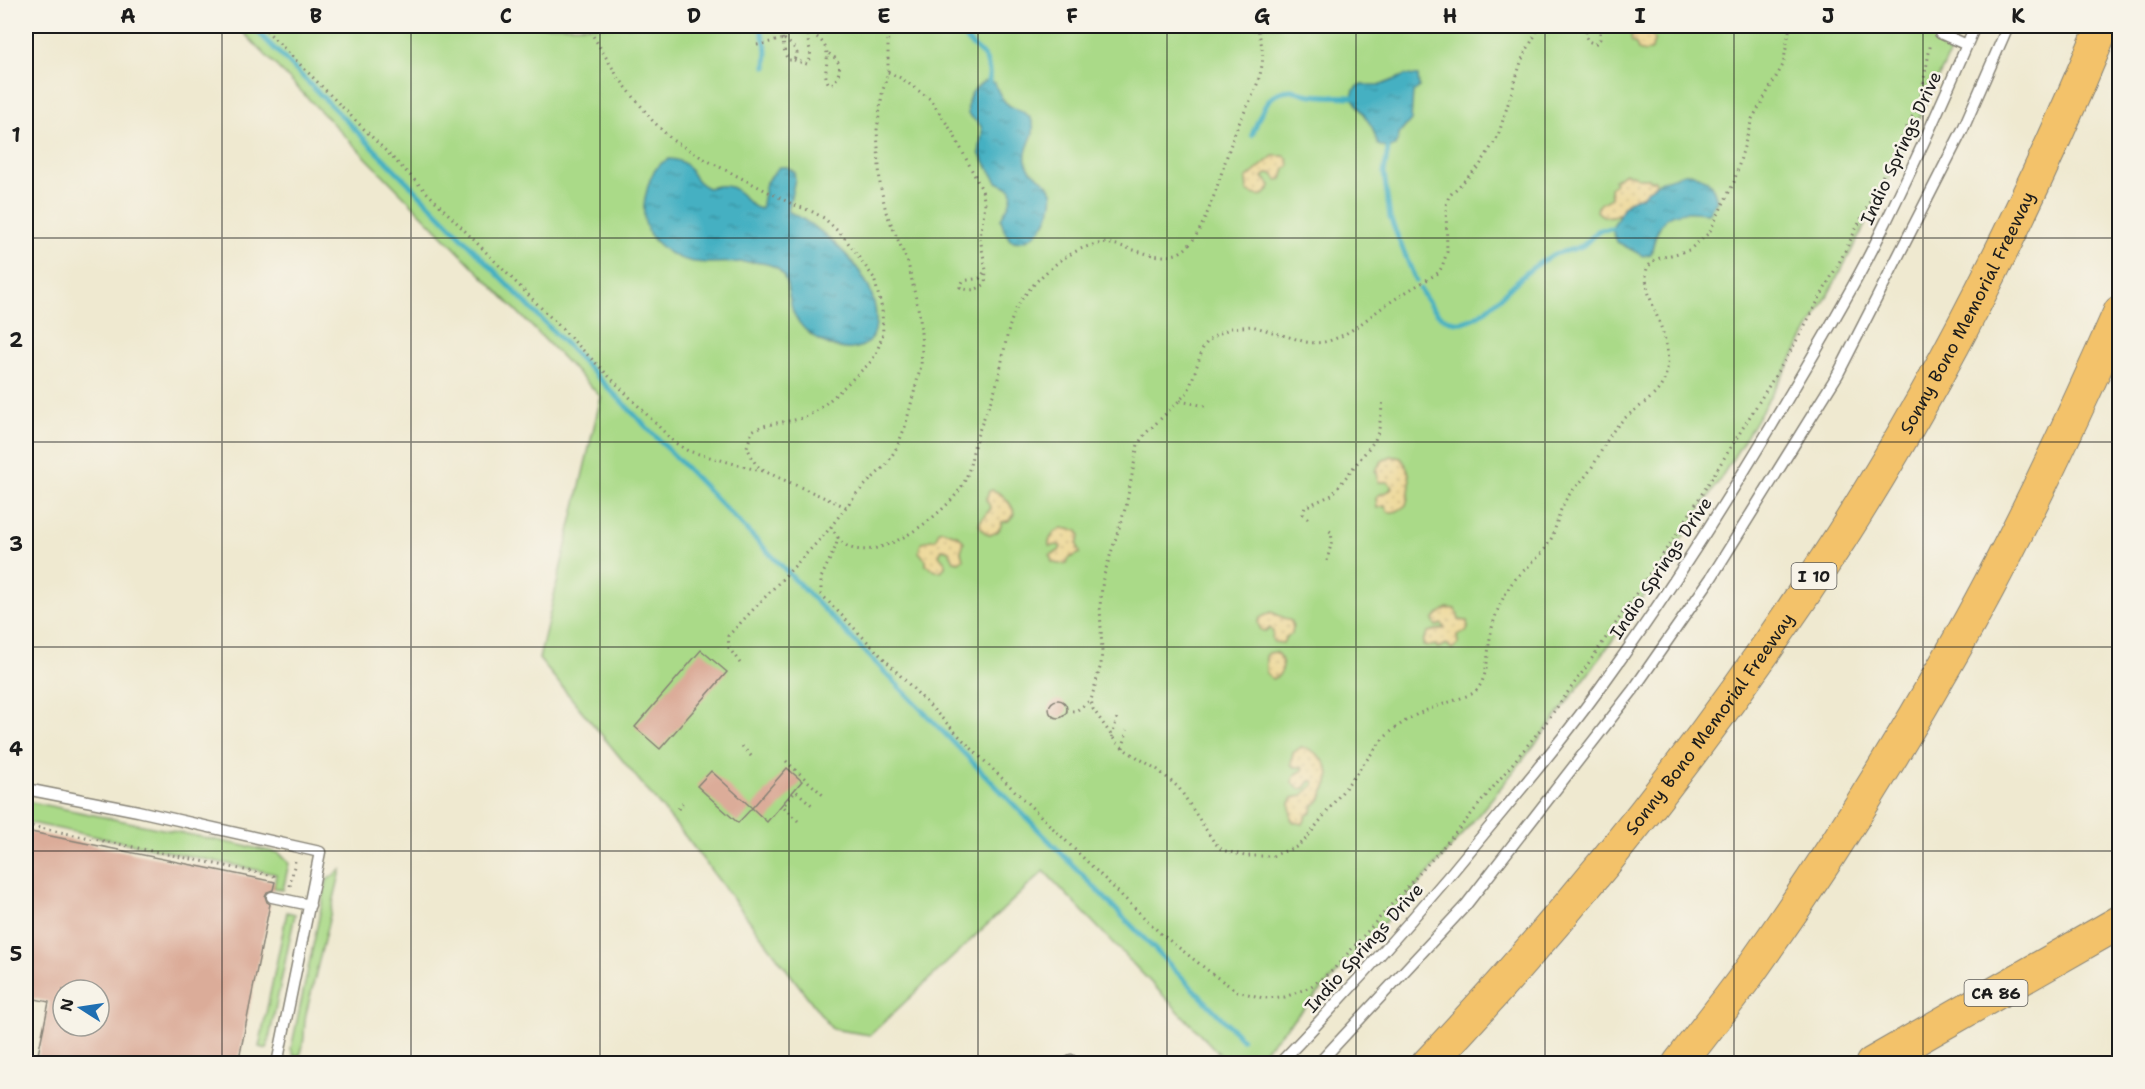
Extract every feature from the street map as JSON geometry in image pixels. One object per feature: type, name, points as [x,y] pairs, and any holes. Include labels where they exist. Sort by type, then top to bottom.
[{"type":"highway","name":"Sonny Bono Memorial Freeway","points":[[1428,1064],[1496,991],[1620,844],[1733,695],[1841,537],[1923,399],[1994,265],[2061,126],[2103,26]]},
{"type":"highway","points":[[1679,1064],[1747,976],[1812,880],[1875,783],[1953,653],[2017,533],[2080,403],[2120,312]]},
{"type":"highway","name":"CA 86","points":[[1872,1064],[2120,922]]},
{"type":"lane","name":"Indio Springs Drive","points":[[1279,1064],[1341,1000],[1444,883],[1543,763],[1610,674],[1661,600],[1740,478],[1813,357],[1874,246],[1937,114],[1975,26]]},
{"type":"lane","points":[[1318,1064],[1466,905],[1633,690],[1710,578],[1838,374],[1963,129],[2008,26]]},
{"type":"lane","points":[[1936,36],[1967,45]]},
{"type":"lane","points":[[26,789],[138,811],[320,852],[278,1058],[283,1064]]},
{"type":"lane","points":[[272,897],[310,905]]},
{"type":"path","points":[[262,26],[674,442],[688,451],[766,472],[846,507]]},
{"type":"path","points":[[587,26],[618,77],[664,133],[706,160],[824,219],[844,237],[866,264],[874,278],[882,309],[883,334],[876,354],[869,364],[813,413],[795,419],[768,423],[752,431],[747,447],[756,465],[766,472]]},
{"type":"path","points":[[781,26],[784,52],[788,60],[807,64],[811,56],[808,40],[811,33],[821,40],[828,53],[840,65],[834,83],[829,84],[825,79],[828,53]]},
{"type":"path","points":[[740,663],[731,653],[727,642],[728,636],[826,533],[857,493],[887,464],[905,428],[921,366],[920,317],[908,262],[886,212],[880,184],[877,130],[888,72],[888,26]]},
{"type":"path","points":[[831,527],[837,537],[847,546],[855,549],[877,548],[891,544],[953,500],[969,469],[975,443],[999,380],[1013,314],[1034,285],[1062,260],[1085,246],[1098,243],[1166,256],[1183,250],[1192,241],[1213,197],[1228,151],[1261,73],[1263,55],[1257,26]]},
{"type":"path","points":[[1539,26],[1522,59],[1498,136],[1480,165],[1449,196],[1446,205],[1447,252],[1438,273],[1390,302],[1343,336],[1326,342],[1315,344],[1252,326],[1232,328],[1218,334],[1203,348],[1188,392],[1145,434],[1138,444],[1126,506],[1102,586],[1101,664],[1091,700],[1093,709],[1112,737],[1123,748],[1158,770],[1179,788],[1207,834],[1222,850],[1245,856],[1272,856],[1296,847],[1312,832],[1382,740],[1393,730],[1416,713],[1474,693],[1480,687],[1486,673],[1491,632],[1504,597],[1518,576],[1548,545],[1569,493],[1590,471],[1618,424],[1655,394],[1664,380],[1668,364],[1667,348],[1647,287],[1647,268],[1653,261],[1689,250],[1709,233],[1734,182],[1752,120],[1783,65],[1790,26]]},
{"type":"path","points":[[1588,26],[1586,35],[1588,41],[1595,44],[1600,39],[1599,26]]},
{"type":"path","points":[[837,537],[836,546],[821,578],[821,594],[965,742],[1160,933],[1237,991],[1263,998],[1285,997],[1310,987],[1332,971],[1459,829],[1507,771],[1584,670],[1682,526],[1793,347],[1842,257],[1920,101],[1936,36]]},
{"type":"path","points":[[757,45],[784,39],[793,46],[797,53],[794,60]]},
{"type":"path","points":[[888,72],[901,78],[930,99],[953,133],[970,165],[982,190],[985,204],[980,238],[986,270],[985,284],[977,290],[967,291],[960,287],[963,281],[980,278],[986,270]]},
{"type":"path","points":[[1308,519],[1303,514],[1305,507],[1332,495],[1375,440],[1383,400]]},
{"type":"path","points":[[1180,401],[1205,406]]},
{"type":"path","points":[[1327,561],[1332,535],[1328,530]]},
{"type":"path","points":[[1066,711],[1076,711],[1091,700]]},
{"type":"path","points":[[1112,737],[1117,718]]},
{"type":"path","points":[[1123,748],[1127,730]]},
{"type":"path","points":[[742,746],[752,757]]},
{"type":"path","points":[[786,761],[824,796]]},
{"type":"path","points":[[798,821],[783,806],[796,791],[813,806]]},
{"type":"path","points":[[678,809],[684,802]]},
{"type":"path","points":[[26,825],[274,876],[273,882]]},
{"type":"path","points":[[289,891],[294,870]]},
{"type":"path","points":[[26,1059],[32,1059],[31,1064]]},
{"type":"green space","points":[[237,26],[1962,26],[1885,186],[1792,359],[1742,444],[1634,610],[1516,768],[1454,844],[1379,928],[1251,1064],[1228,1063],[1044,871],[870,1035],[832,1029],[685,836],[539,659],[601,397]]},
{"type":"green space","points":[[26,801],[279,853],[289,863],[283,890],[274,888],[276,874],[26,822]]},
{"type":"green space","points":[[341,870],[306,1014],[302,1050],[300,1055],[294,1056],[291,1049],[327,880]]},
{"type":"green space","points":[[287,912],[295,914],[267,1049],[259,1047]]},
{"type":"sand","points":[[1636,26],[1649,26],[1654,40],[1652,49],[1645,52],[1638,50],[1636,44],[1632,42],[1631,36],[1636,32]]},
{"type":"sand","points":[[1273,156],[1284,156],[1288,159],[1289,166],[1285,169],[1282,179],[1277,180],[1273,174],[1268,173],[1263,177],[1271,186],[1266,193],[1259,195],[1247,191],[1246,179]]},
{"type":"sand","points":[[1625,173],[1638,178],[1655,180],[1656,184],[1628,208],[1611,216],[1604,216],[1597,211],[1598,207],[1611,198],[1610,188],[1615,184],[1614,180]]},
{"type":"sand","points":[[1391,456],[1401,458],[1408,469],[1410,481],[1406,505],[1392,512],[1387,511],[1385,506],[1377,508],[1376,498],[1392,487],[1388,482],[1378,482],[1375,471],[1382,461]]},
{"type":"sand","points":[[989,491],[1000,493],[1006,499],[1015,514],[1008,521],[1002,522],[997,532],[989,535],[979,525],[991,508],[986,500]]},
{"type":"sand","points":[[1062,528],[1078,531],[1080,536],[1077,544],[1080,553],[1068,559],[1067,563],[1058,564],[1052,562],[1050,555],[1059,551],[1061,547],[1059,545],[1049,546],[1049,543],[1052,535]]},
{"type":"sand","points":[[939,531],[959,536],[964,542],[961,551],[963,559],[959,562],[954,561],[949,551],[942,549],[939,555],[945,562],[945,567],[941,571],[936,571],[926,565],[926,560],[919,552],[924,541],[936,539]]},
{"type":"sand","points":[[1447,608],[1456,609],[1459,620],[1467,621],[1466,632],[1457,635],[1458,644],[1452,649],[1446,644],[1438,648],[1435,645],[1423,645],[1428,632],[1445,628],[1442,624],[1436,626],[1433,620]]},
{"type":"sand","points":[[1271,612],[1291,621],[1292,634],[1286,637],[1283,643],[1274,642],[1270,628],[1265,631],[1261,630],[1258,623],[1260,618]]},
{"type":"sand","points":[[1276,652],[1283,667],[1280,674],[1272,679],[1266,673],[1266,656]]},
{"type":"sand","points":[[1301,747],[1307,748],[1322,759],[1329,776],[1321,798],[1313,805],[1312,812],[1307,815],[1303,824],[1291,819],[1290,803],[1293,798],[1301,796],[1314,785],[1314,781],[1310,781],[1305,788],[1299,789],[1292,782],[1295,775],[1303,770],[1302,767],[1294,767],[1291,764],[1293,753]]},
{"type":"water","points":[[1406,75],[1418,76],[1419,87],[1413,93],[1411,120],[1400,133],[1395,146],[1388,149],[1378,145],[1372,127],[1352,97],[1354,90],[1360,85],[1381,85]]},
{"type":"water","points":[[984,81],[995,83],[1005,102],[1032,121],[1033,131],[1026,161],[1031,170],[1047,183],[1052,192],[1050,210],[1042,228],[1035,235],[1019,241],[1010,240],[1001,219],[1010,201],[1011,189],[997,182],[979,153],[981,126],[968,114],[970,95]]},
{"type":"water","points":[[669,159],[684,163],[697,180],[708,188],[729,186],[754,207],[761,209],[766,182],[779,167],[787,167],[794,172],[795,179],[788,211],[833,241],[868,285],[874,302],[876,319],[875,332],[871,339],[862,346],[846,349],[824,342],[810,334],[799,323],[792,310],[784,276],[772,266],[753,262],[701,263],[677,257],[666,251],[650,236],[645,223],[644,210],[645,197],[654,171]]},
{"type":"water","points":[[1689,173],[1705,179],[1714,190],[1717,201],[1708,213],[1683,212],[1668,217],[1659,228],[1651,254],[1643,256],[1617,242],[1612,229],[1627,203],[1642,197],[1657,183]]},
{"type":"building","points":[[701,650],[727,672],[660,749],[635,727]]},
{"type":"building","points":[[1058,700],[1064,703],[1067,709],[1064,715],[1058,718],[1052,715],[1049,709],[1052,703]]},
{"type":"building","points":[[787,768],[802,781],[767,822],[752,808]]},
{"type":"building","points":[[711,771],[752,808],[738,823],[697,786]]},
{"type":"building","points":[[26,831],[275,882],[273,890],[267,892],[265,896],[270,904],[238,1064],[36,1064],[49,1002],[26,997]]},
{"type":"waterway","points":[[252,26],[441,216],[1242,1039]]},
{"type":"waterway","points":[[760,26],[767,50],[766,67]]},
{"type":"waterway","points":[[958,26],[962,35],[987,62],[989,82]]},
{"type":"waterway","points":[[1252,135],[1270,99],[1283,91],[1292,90],[1317,96],[1352,97]]},
{"type":"waterway","points":[[1388,149],[1384,173],[1390,218],[1416,281]]},
{"type":"waterway","points":[[1420,289],[1434,310],[1448,320],[1462,322],[1476,317],[1490,307],[1531,269],[1546,259],[1582,246],[1599,230],[1612,229]]}]
